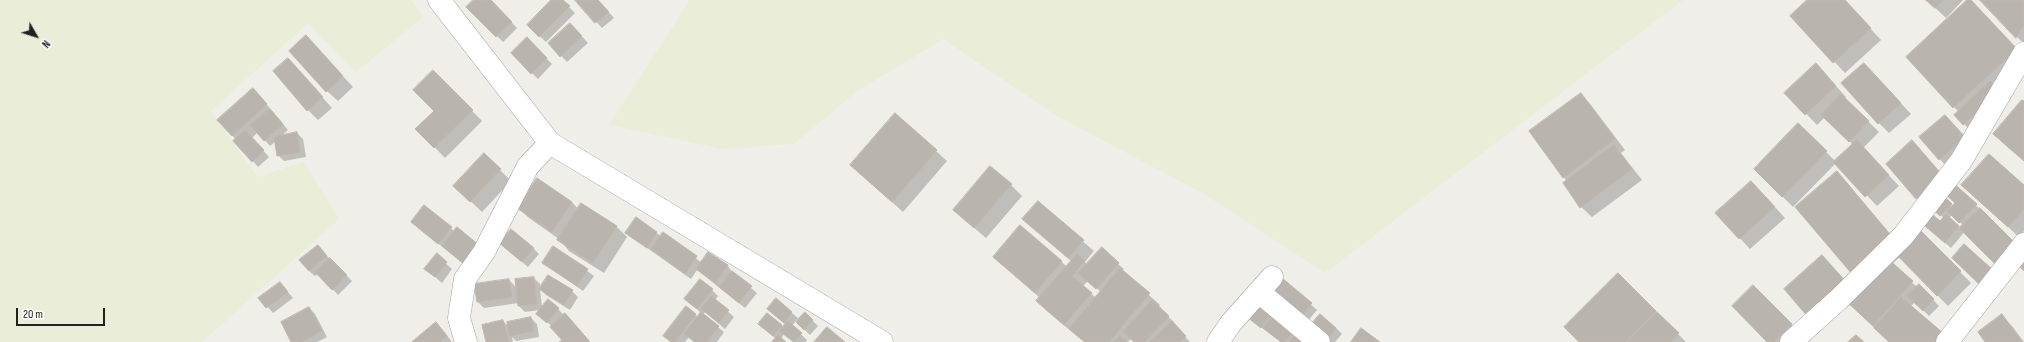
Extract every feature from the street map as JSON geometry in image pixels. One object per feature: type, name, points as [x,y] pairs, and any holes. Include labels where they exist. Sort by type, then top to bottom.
[{"type":"street","points":[[439,0],[550,143],[882,342]]},
{"type":"street","points":[[1791,342],[1839,299],[1903,236],[1961,161],[2024,54]]},
{"type":"street","points":[[466,342],[459,318],[465,279],[484,252],[528,166],[550,143]]},
{"type":"street","points":[[1947,342],[2024,244]]},
{"type":"street","points":[[1218,342],[1231,323],[1266,285],[1319,342]]},
{"type":"green space","points":[[0,0],[411,0],[423,17],[356,72],[308,23],[211,111],[257,177],[304,162],[339,219],[202,342],[0,342]]},
{"type":"green space","points":[[690,0],[1683,0],[1325,273],[1204,194],[1057,116],[943,39],[856,92],[794,144],[723,149],[609,125]]},
{"type":"building","points":[[473,0],[491,0],[512,22],[496,37],[466,7]]},
{"type":"building","points":[[551,0],[563,0],[570,6],[539,37],[527,25]]},
{"type":"building","points":[[575,0],[598,0],[609,12],[595,23]]},
{"type":"building","points":[[1807,0],[1845,0],[1871,28],[1833,63],[1790,16]]},
{"type":"building","points":[[1926,0],[1943,0],[1935,8]]},
{"type":"building","points":[[1967,0],[1971,0],[2017,49],[1953,108],[1906,57]]},
{"type":"building","points":[[1980,0],[2024,0],[2024,25],[2016,38]]},
{"type":"building","points":[[570,23],[582,36],[560,57],[548,43]]},
{"type":"building","points":[[306,35],[343,76],[326,92],[289,51]]},
{"type":"building","points":[[527,37],[547,58],[531,74],[511,53]]},
{"type":"building","points":[[288,58],[323,97],[307,111],[273,71]]},
{"type":"building","points":[[1816,63],[1836,86],[1805,115],[1784,93]]},
{"type":"building","points":[[1864,63],[1901,103],[1878,124],[1841,83]]},
{"type":"building","points":[[433,70],[473,110],[434,148],[415,129],[434,111],[413,90]]},
{"type":"building","points":[[1990,81],[1999,91],[1963,125],[1954,115]]},
{"type":"building","points":[[253,88],[267,104],[232,136],[217,120]]},
{"type":"building","points":[[1581,93],[1615,139],[1563,178],[1529,131]]},
{"type":"building","points":[[1841,94],[1869,121],[1849,142],[1821,115]]},
{"type":"building","points":[[2022,100],[2024,101],[2024,161],[1993,134]]},
{"type":"building","points":[[270,109],[283,124],[264,141],[250,125]]},
{"type":"building","points":[[895,113],[937,150],[892,202],[850,165]]},
{"type":"building","points":[[1945,115],[1965,137],[1939,160],[1919,137]]},
{"type":"building","points":[[1798,123],[1827,151],[1782,197],[1754,169]]},
{"type":"building","points":[[245,130],[264,150],[252,162],[233,141]]},
{"type":"building","points":[[297,132],[300,152],[277,156],[274,137]]},
{"type":"building","points":[[1857,140],[1889,175],[1865,197],[1833,162]]},
{"type":"building","points":[[1912,140],[1943,176],[1916,199],[1886,164]]},
{"type":"building","points":[[1614,145],[1632,169],[1580,208],[1563,183]]},
{"type":"building","points":[[484,153],[501,169],[470,202],[453,186]]},
{"type":"building","points":[[1989,154],[2024,185],[2024,209],[2008,227],[1961,185]]},
{"type":"building","points":[[990,166],[1012,184],[974,228],[953,210]]},
{"type":"building","points":[[1837,171],[1893,238],[1852,274],[1795,207]]},
{"type":"building","points":[[537,178],[572,202],[552,232],[517,208]]},
{"type":"building","points":[[1751,181],[1775,207],[1739,239],[1715,213]]},
{"type":"building","points":[[1951,181],[1977,204],[1959,223],[1947,211],[1955,203],[1942,191]]},
{"type":"building","points":[[1942,194],[1952,204],[1940,216],[1930,207]]},
{"type":"building","points":[[1038,201],[1084,240],[1068,258],[1022,219]]},
{"type":"building","points":[[581,203],[617,226],[593,263],[557,240]]},
{"type":"building","points":[[424,205],[452,227],[438,244],[411,222]]},
{"type":"building","points":[[1980,208],[2015,243],[1995,264],[1959,228]]},
{"type":"building","points":[[1932,214],[1940,221],[1946,214],[1959,226],[1945,243],[1918,220]]},
{"type":"building","points":[[636,217],[657,232],[647,248],[625,233]]},
{"type":"building","points":[[1020,225],[1062,261],[1035,293],[993,257]]},
{"type":"building","points":[[457,227],[480,246],[465,265],[442,246]]},
{"type":"building","points":[[1917,227],[1961,271],[1937,296],[1893,251]]},
{"type":"building","points":[[511,229],[534,248],[522,262],[499,243]]},
{"type":"building","points":[[663,232],[697,256],[685,274],[651,249]]},
{"type":"building","points":[[1964,244],[1993,270],[1980,285],[1952,258]]},
{"type":"building","points":[[318,245],[327,256],[309,271],[299,260]]},
{"type":"building","points":[[553,246],[588,269],[577,286],[542,263]]},
{"type":"building","points":[[1102,247],[1119,263],[1096,289],[1078,273]]},
{"type":"building","points":[[708,252],[728,265],[716,283],[696,269]]},
{"type":"building","points":[[437,253],[447,262],[435,277],[424,269]]},
{"type":"building","points":[[1077,254],[1085,261],[1072,276],[1092,293],[1064,325],[1036,301]]},
{"type":"building","points":[[1822,255],[1847,283],[1808,317],[1784,289]]},
{"type":"building","points":[[330,258],[347,275],[332,290],[315,272]]},
{"type":"building","points":[[1887,258],[1913,281],[1873,326],[1847,302]]},
{"type":"building","points":[[2024,263],[2024,271],[2020,267]]},
{"type":"building","points":[[1120,268],[1150,293],[1109,342],[1085,342],[1069,329]]},
{"type":"building","points":[[732,271],[752,286],[739,303],[719,287]]},
{"type":"building","points":[[1618,273],[1656,311],[1625,342],[1579,342],[1564,327]]},
{"type":"building","points":[[548,275],[573,290],[564,305],[539,289]]},
{"type":"building","points":[[534,277],[537,304],[518,306],[515,279]]},
{"type":"building","points":[[1282,278],[1312,303],[1300,318],[1270,293]]},
{"type":"building","points":[[509,279],[512,297],[477,302],[474,284]]},
{"type":"building","points":[[700,279],[713,289],[697,309],[684,299]]},
{"type":"building","points":[[280,282],[288,292],[266,308],[258,298]]},
{"type":"building","points":[[1919,284],[1934,299],[1923,311],[1907,296]]},
{"type":"building","points":[[1753,285],[1792,324],[1774,342],[1767,342],[1732,306]]},
{"type":"building","points":[[711,296],[729,310],[719,323],[701,309]]},
{"type":"building","points":[[1262,297],[1276,308],[1261,328],[1247,317]]},
{"type":"building","points":[[1901,297],[1943,333],[1935,342],[1889,342],[1874,328]]},
{"type":"building","points":[[776,298],[792,312],[784,323],[767,309]]},
{"type":"building","points":[[548,299],[559,308],[547,323],[536,314]]},
{"type":"building","points":[[1152,300],[1169,316],[1145,342],[1134,342],[1123,332]]},
{"type":"building","points":[[686,306],[696,314],[675,342],[671,342],[663,336]]},
{"type":"building","points":[[309,307],[322,331],[301,342],[291,342],[281,322]]},
{"type":"building","points":[[701,312],[719,326],[707,342],[695,342],[684,334]]},
{"type":"building","points":[[805,312],[813,320],[804,330],[796,322]]},
{"type":"building","points":[[1276,312],[1296,329],[1284,342],[1281,342],[1263,328]]},
{"type":"building","points":[[1657,312],[1679,333],[1671,342],[1627,342]]},
{"type":"building","points":[[565,313],[590,342],[559,342],[562,340],[550,327]]},
{"type":"building","points":[[767,313],[782,325],[773,336],[758,324]]},
{"type":"building","points":[[1320,314],[1336,328],[1325,342],[1308,328]]},
{"type":"building","points":[[2002,314],[2022,342],[1985,342],[1978,332]]},
{"type":"building","points":[[531,317],[534,331],[509,336],[507,322]]},
{"type":"building","points":[[503,320],[509,342],[486,342],[482,325]]},
{"type":"building","points":[[788,321],[802,333],[794,342],[779,331]]},
{"type":"building","points":[[1172,321],[1186,336],[1180,342],[1150,342]]},
{"type":"building","points":[[436,322],[447,336],[440,342],[412,342]]},
{"type":"building","points":[[827,327],[845,342],[814,342]]},
{"type":"building","points":[[1361,328],[1380,342],[1351,342]]},
{"type":"building","points":[[1297,332],[1309,342],[1289,342]]},
{"type":"building","points":[[778,335],[786,342],[772,342]]},
{"type":"building","points":[[1856,335],[1864,342],[1848,342]]},
{"type":"building","points":[[1120,336],[1127,342],[1114,342]]}]
